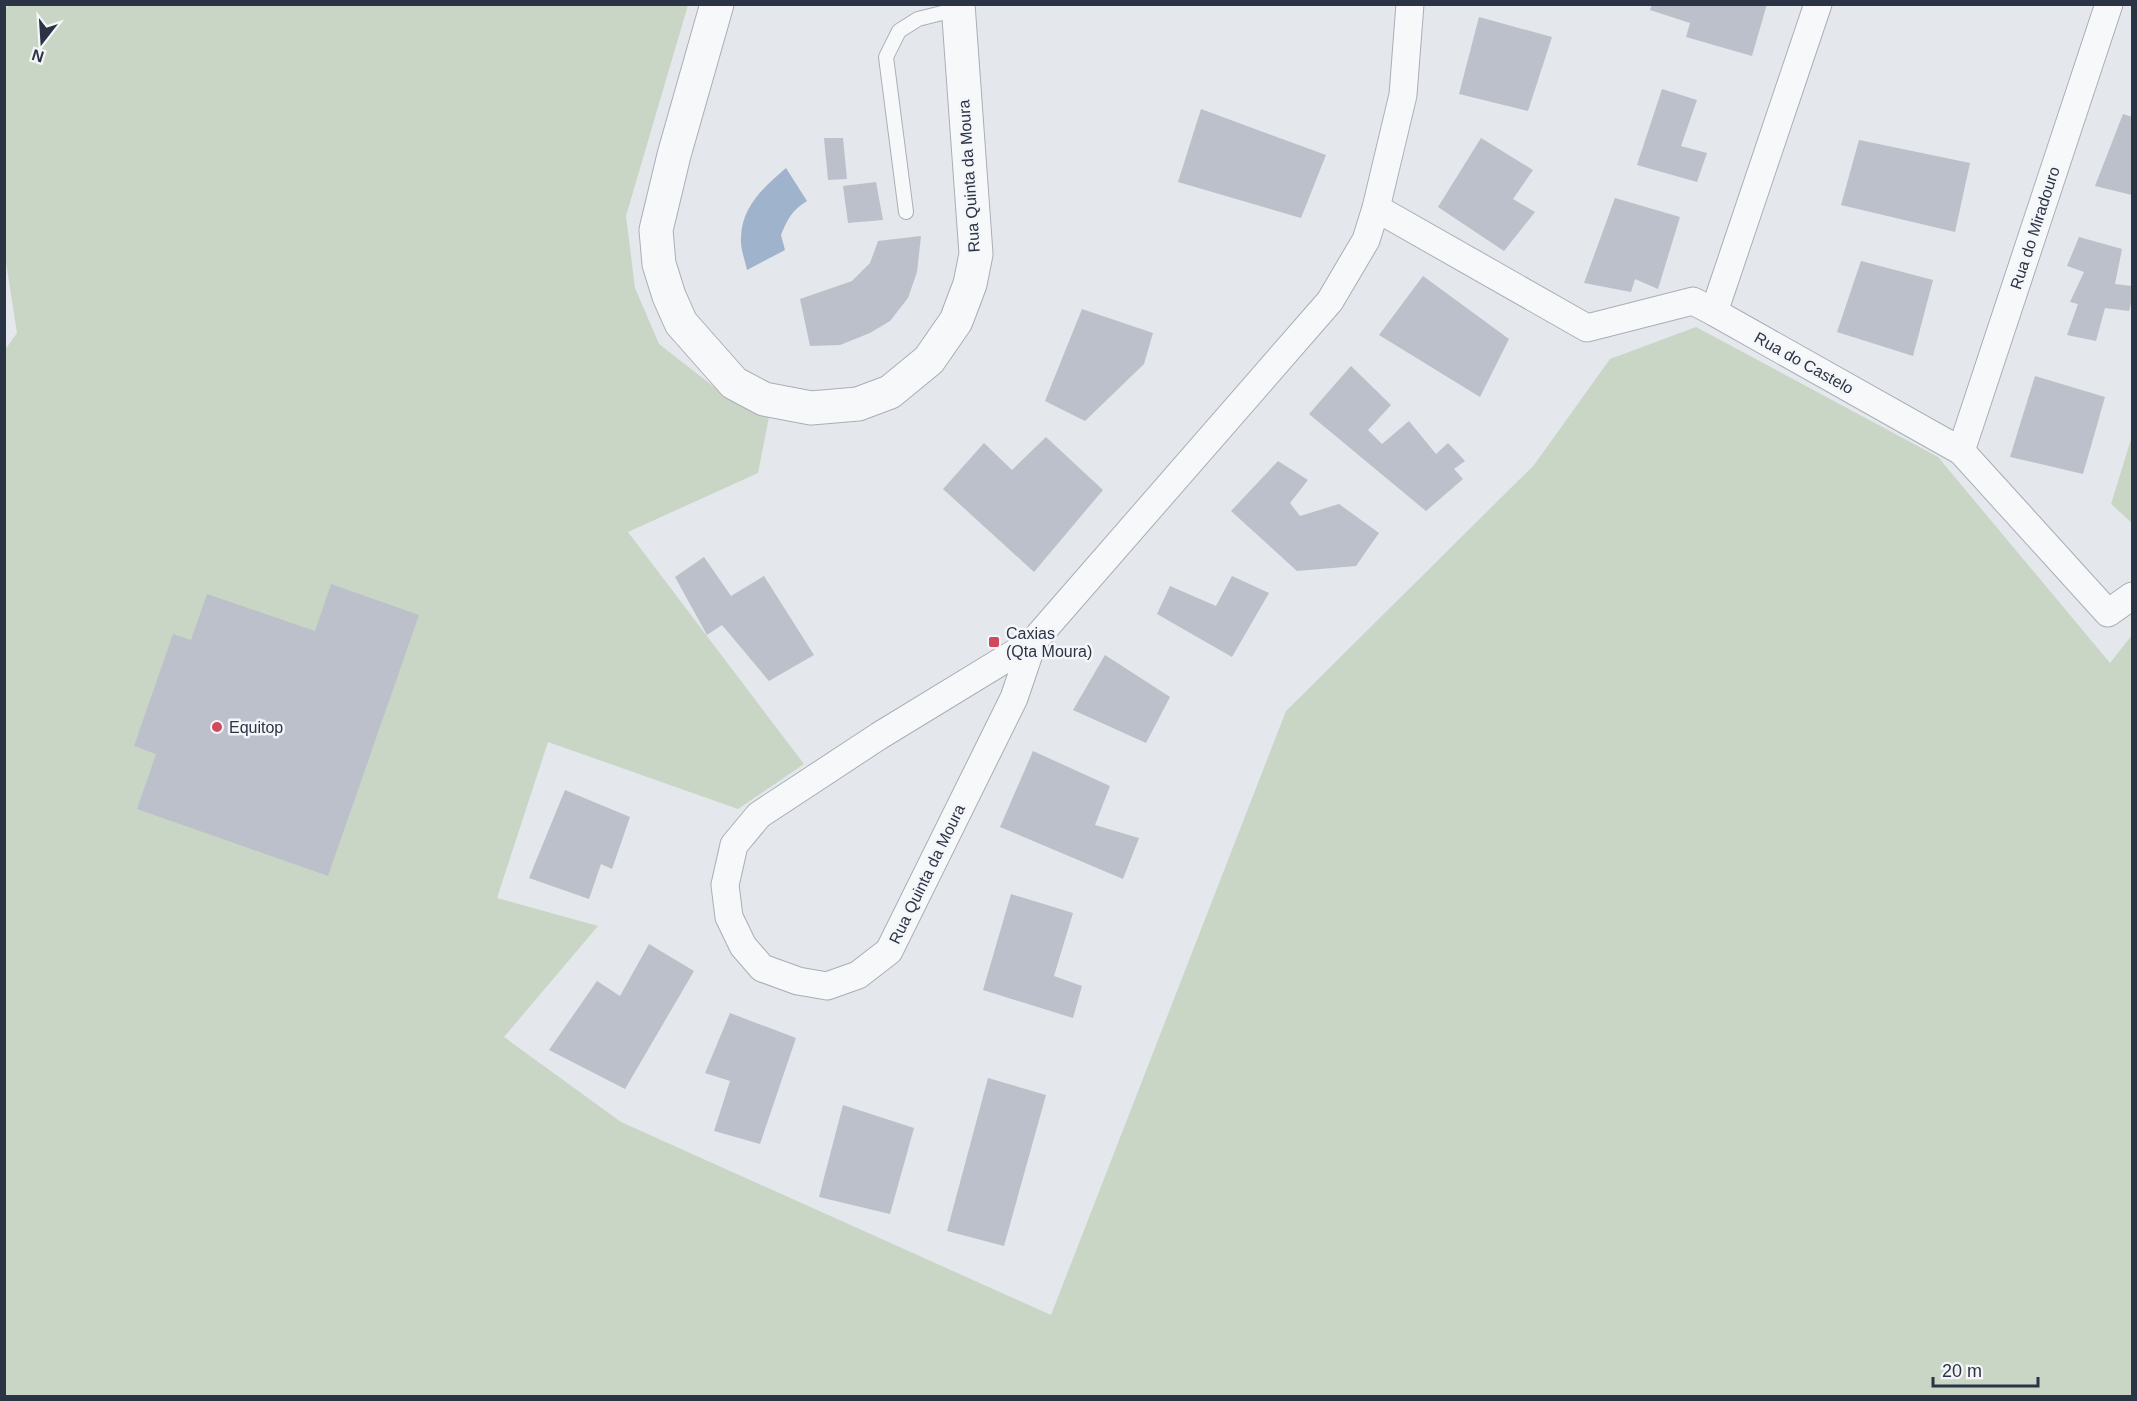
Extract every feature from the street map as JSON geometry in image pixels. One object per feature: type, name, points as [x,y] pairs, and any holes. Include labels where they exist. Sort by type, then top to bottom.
[{"type":"street","name":"Rua Quinta da Moura","points":[[717,4],[674,155],[656,230],[659,264],[669,296],[681,323],[734,383],[764,399],[811,408],[858,404],[890,392],[929,360],[956,321],[970,284],[976,254],[958,7]]},
{"type":"street","name":"Rua Quinta da Moura","points":[[1033,642],[1014,698],[889,951],[858,975],[826,986],[798,981],[762,968],[743,946],[729,917],[725,885],[734,845],[759,815],[879,735],[1033,642],[1330,301],[1366,240],[1377,208],[1403,95],[1410,4]]},
{"type":"street","points":[[1714,312],[1818,4]]},
{"type":"street","name":"Rua do Miradouro","points":[[1961,451],[2109,4]]},
{"type":"street","name":"Rua do Castelo","points":[[1377,208],[1587,328],[1693,301],[1961,451],[2108,613],[2133,596]]},
{"type":"lane","points":[[906,212],[886,57],[899,32],[918,19],[958,7]]},
{"type":"green space","points":[[10,5],[688,5],[626,216],[635,288],[659,344],[718,390],[769,417],[758,473],[628,532],[804,764],[738,809],[548,742],[497,898],[598,926],[504,1037],[621,1122],[1051,1315],[1286,711],[1534,465],[1610,359],[1696,327],[1938,457],[2110,663],[2132,635],[2132,1396],[5,1396],[4,351],[17,333],[4,250],[4,9]]},
{"type":"green space","points":[[2132,436],[2132,523],[2111,504]]},
{"type":"water","points":[[786,168],[807,201],[794,212],[783,230],[781,235],[785,250],[747,270],[741,241],[745,216],[762,190]]},
{"type":"building","points":[[1652,4],[1767,4],[1752,56],[1686,37],[1690,23],[1650,10]]},
{"type":"building","points":[[1479,17],[1552,37],[1528,111],[1459,94]]},
{"type":"building","points":[[1662,89],[1697,100],[1681,146],[1707,153],[1697,182],[1637,165]]},
{"type":"building","points":[[1201,109],[1326,155],[1301,218],[1178,182]]},
{"type":"building","points":[[2123,114],[2132,117],[2132,195],[2095,186]]},
{"type":"building","points":[[824,138],[843,138],[847,179],[828,180]]},
{"type":"building","points":[[1481,138],[1533,170],[1513,199],[1535,212],[1504,251],[1438,207]]},
{"type":"building","points":[[1859,140],[1970,163],[1955,232],[1841,205]]},
{"type":"building","points":[[876,182],[883,220],[848,223],[843,186]]},
{"type":"building","points":[[1615,198],[1680,217],[1658,289],[1635,279],[1631,292],[1584,283]]},
{"type":"building","points":[[921,236],[917,272],[908,298],[890,321],[870,333],[840,345],[810,346],[800,299],[852,281],[870,263],[878,241]]},
{"type":"building","points":[[2079,237],[2122,249],[2115,284],[2132,286],[2129,311],[2105,308],[2096,341],[2067,335],[2078,304],[2070,302],[2084,272],[2067,266]]},
{"type":"building","points":[[1861,261],[1933,280],[1913,356],[1837,332]]},
{"type":"building","points":[[1423,276],[1509,339],[1480,397],[1379,335]]},
{"type":"building","points":[[1082,309],[1153,333],[1144,364],[1085,421],[1045,401]]},
{"type":"building","points":[[1351,366],[1391,405],[1368,430],[1382,444],[1409,421],[1436,454],[1448,443],[1465,461],[1454,469],[1463,479],[1426,511],[1309,414]]},
{"type":"building","points":[[2035,376],[2105,397],[2083,474],[2010,457]]},
{"type":"building","points":[[1046,437],[1103,490],[1034,572],[943,489],[984,443],[1012,470]]},
{"type":"building","points":[[1278,461],[1308,480],[1290,503],[1300,516],[1339,504],[1379,533],[1356,566],[1297,571],[1231,511]]},
{"type":"building","points":[[704,557],[731,596],[764,576],[814,655],[769,681],[722,625],[707,635],[675,577]]},
{"type":"building","points":[[1232,576],[1269,593],[1232,657],[1157,614],[1170,586],[1216,606]]},
{"type":"building","points":[[331,584],[419,615],[328,876],[137,809],[156,754],[134,746],[173,634],[191,640],[207,594],[315,631]]},
{"type":"building","points":[[1105,655],[1170,697],[1146,743],[1073,710]]},
{"type":"building","points":[[1033,751],[1110,786],[1095,825],[1139,838],[1123,879],[1000,827]]},
{"type":"building","points":[[565,790],[630,817],[612,869],[601,864],[589,899],[529,878]]},
{"type":"building","points":[[1011,894],[1073,913],[1054,976],[1082,986],[1073,1018],[983,990]]},
{"type":"building","points":[[649,944],[694,971],[625,1089],[549,1050],[597,981],[620,996]]},
{"type":"building","points":[[730,1013],[796,1038],[760,1144],[714,1131],[730,1081],[705,1073]]},
{"type":"building","points":[[988,1078],[1046,1095],[1004,1246],[947,1231]]},
{"type":"building","points":[[843,1105],[914,1128],[890,1214],[819,1197]]},
{"type":"place","name":"Caxias (Qta Moura)","points":[[994,642]]},
{"type":"place","name":"Equitop","points":[[217,727]]}]
